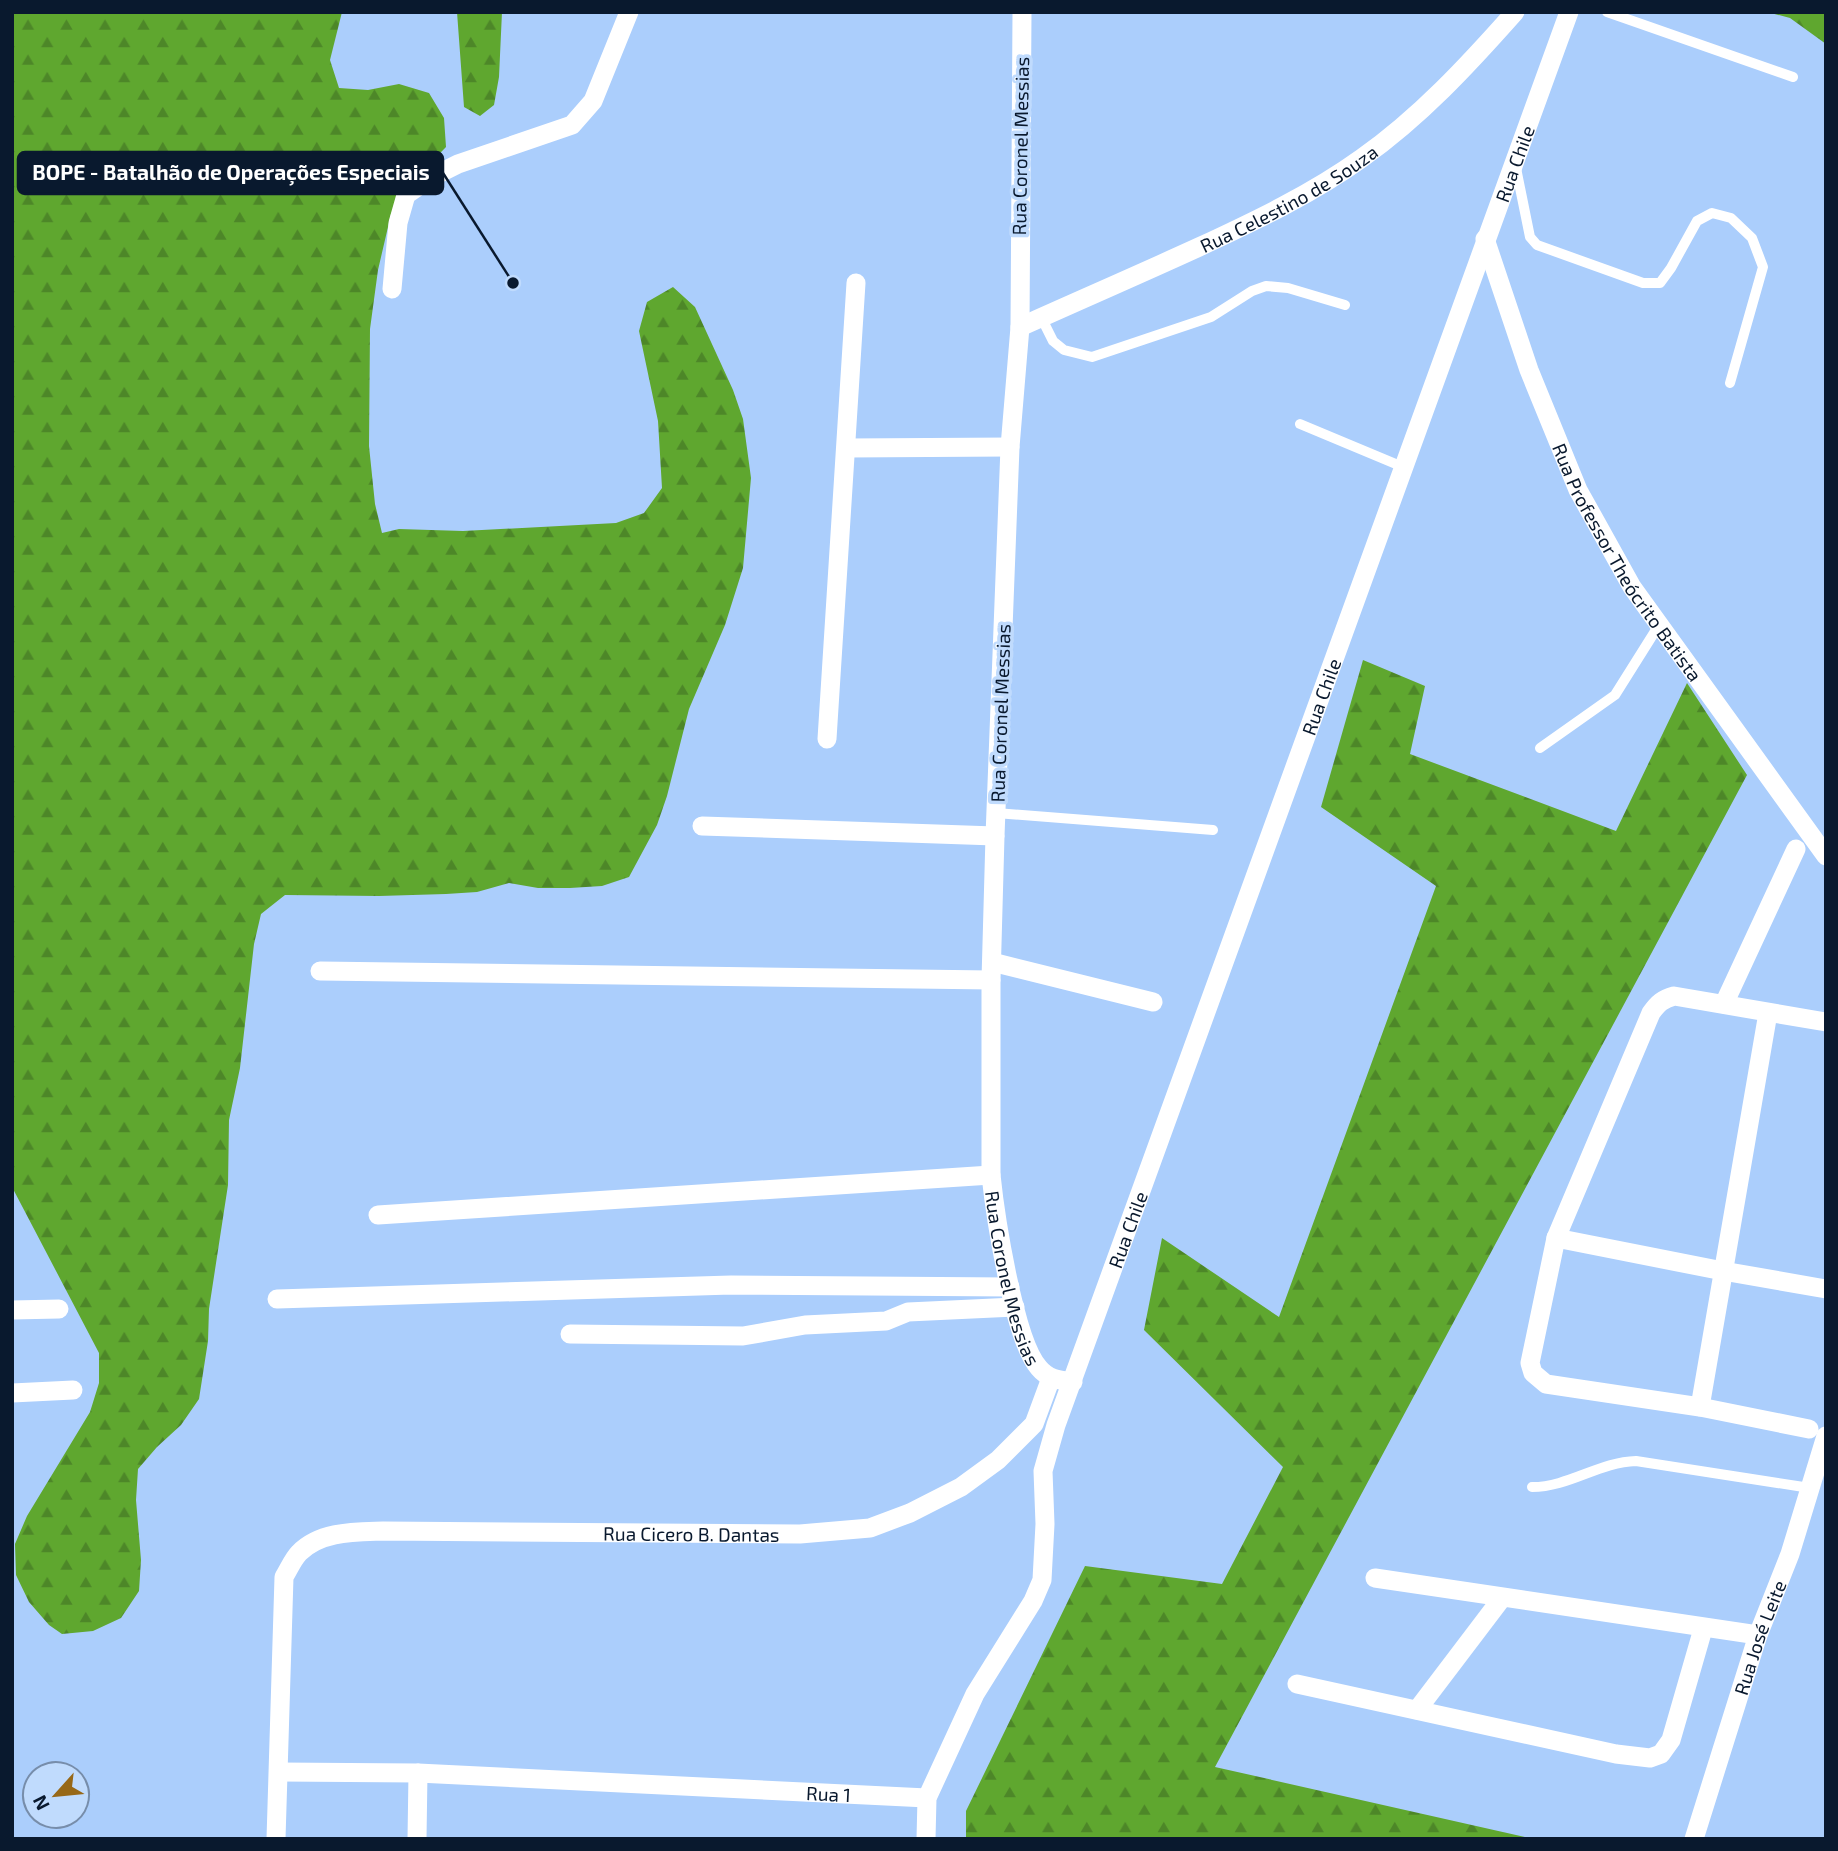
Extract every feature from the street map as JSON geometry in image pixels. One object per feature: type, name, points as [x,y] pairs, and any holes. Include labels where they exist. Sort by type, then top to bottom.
[{"type":"street","points":[[392,289],[398,223],[406,195],[432,177],[458,164],[572,125],[593,101],[629,12]]},
{"type":"street","name":"Rua Coronel Messias","points":[[1022,12],[1020,327],[1010,447],[995,836],[991,1175],[1010,1287],[1025,1346],[1038,1367],[1051,1378],[1073,1381]]},
{"type":"street","name":"Rua Celestino de Souza","points":[[1020,327],[1248,224],[1352,165],[1453,81],[1515,12]]},
{"type":"street","name":"Rua Chile","points":[[1073,1381],[1569,12]]},
{"type":"street","name":"Rua Professor Theócrito Batista","points":[[1485,239],[1529,370],[1578,490],[1632,587],[1826,856]]},
{"type":"street","points":[[827,739],[856,283]]},
{"type":"street","points":[[847,449],[1010,447]]},
{"type":"street","points":[[702,826],[995,836]]},
{"type":"street","points":[[1724,1004],[1796,849]]},
{"type":"street","points":[[320,971],[992,971],[1153,1002]]},
{"type":"street","points":[[1818,1432],[1700,1407],[1546,1384],[1533,1373],[1530,1363],[1556,1238],[1651,1013],[1658,1003],[1674,996],[1826,1022]]},
{"type":"street","points":[[1700,1407],[1768,1013]]},
{"type":"street","points":[[378,1215],[991,1175]]},
{"type":"street","points":[[1556,1238],[1723,1272],[1826,1289]]},
{"type":"street","points":[[277,1299],[731,1285],[1010,1287]]},
{"type":"street","points":[[570,1334],[743,1336],[805,1325],[886,1321],[908,1312],[1016,1307]]},
{"type":"street","points":[[12,1310],[59,1309]]},
{"type":"street","name":"Rua Cicero B. Dantas","points":[[279,1772],[284,1577],[298,1553],[315,1541],[345,1532],[800,1534],[870,1528],[910,1513],[961,1487],[998,1460],[1034,1424],[1051,1378]]},
{"type":"street","points":[[926,1839],[927,1798],[975,1695],[1033,1601],[1042,1580],[1045,1524],[1043,1471],[1056,1425],[1073,1381]]},
{"type":"street","points":[[12,1393],[73,1390]]},
{"type":"street","name":"Rua José Leite","points":[[1694,1839],[1758,1635],[1790,1554],[1810,1488],[1818,1432]]},
{"type":"street","points":[[1375,1578],[1703,1629],[1758,1635]]},
{"type":"street","points":[[1417,1710],[1502,1598]]},
{"type":"street","points":[[1297,1684],[1616,1754],[1650,1758],[1661,1754],[1671,1740],[1703,1629]]},
{"type":"street","points":[[276,1839],[279,1772]]},
{"type":"street","name":"Rua 1","points":[[279,1772],[418,1773],[927,1798]]},
{"type":"street","points":[[417,1839],[418,1773]]},
{"type":"lane","points":[[1607,12],[1793,76]]},
{"type":"lane","points":[[1514,160],[1530,237],[1537,245],[1643,283],[1660,283],[1697,221],[1712,213],[1731,218],[1752,238],[1763,267],[1730,383]]},
{"type":"lane","points":[[1041,317],[1053,341],[1064,350],[1092,357],[1211,317],[1252,291],[1266,286],[1288,288],[1345,305]]},
{"type":"lane","points":[[1300,424],[1402,467]]},
{"type":"lane","points":[[1540,748],[1615,695],[1659,625]]},
{"type":"lane","points":[[996,813],[1213,830]]},
{"type":"lane","points":[[1532,1487],[1552,1487],[1620,1461],[1636,1461],[1810,1488]]},
{"type":"green space","points":[[12,12],[342,12],[330,60],[339,88],[368,90],[399,84],[429,93],[444,118],[446,147],[406,188],[391,214],[378,270],[370,329],[369,446],[375,504],[382,533],[399,529],[463,531],[616,523],[644,513],[662,488],[658,421],[639,331],[647,302],[673,287],[695,307],[733,390],[743,419],[751,478],[743,568],[725,625],[689,709],[657,825],[629,877],[602,886],[570,888],[538,888],[509,883],[477,892],[446,894],[285,895],[261,914],[254,944],[240,1068],[229,1120],[228,1185],[209,1309],[208,1341],[199,1399],[181,1425],[138,1469],[136,1500],[141,1560],[139,1591],[121,1618],[93,1631],[62,1634],[49,1625],[29,1602],[16,1575],[15,1544],[27,1516],[90,1412],[99,1383],[99,1353],[12,1187]]},
{"type":"green space","points":[[457,12],[502,12],[499,77],[494,105],[480,116],[464,107]]},
{"type":"green space","points":[[1767,12],[1826,12],[1826,44],[1790,18]]},
{"type":"green space","points":[[1363,660],[1425,686],[1410,754],[1616,831],[1687,683],[1747,775],[1215,1767],[1534,1839],[966,1839],[966,1811],[1085,1566],[1222,1584],[1283,1467],[1144,1330],[1162,1238],[1279,1317],[1436,886],[1321,807]]},
{"type":"place","name":"BOPE - Batalhão de Operações Especiais","points":[[513,283]]}]
